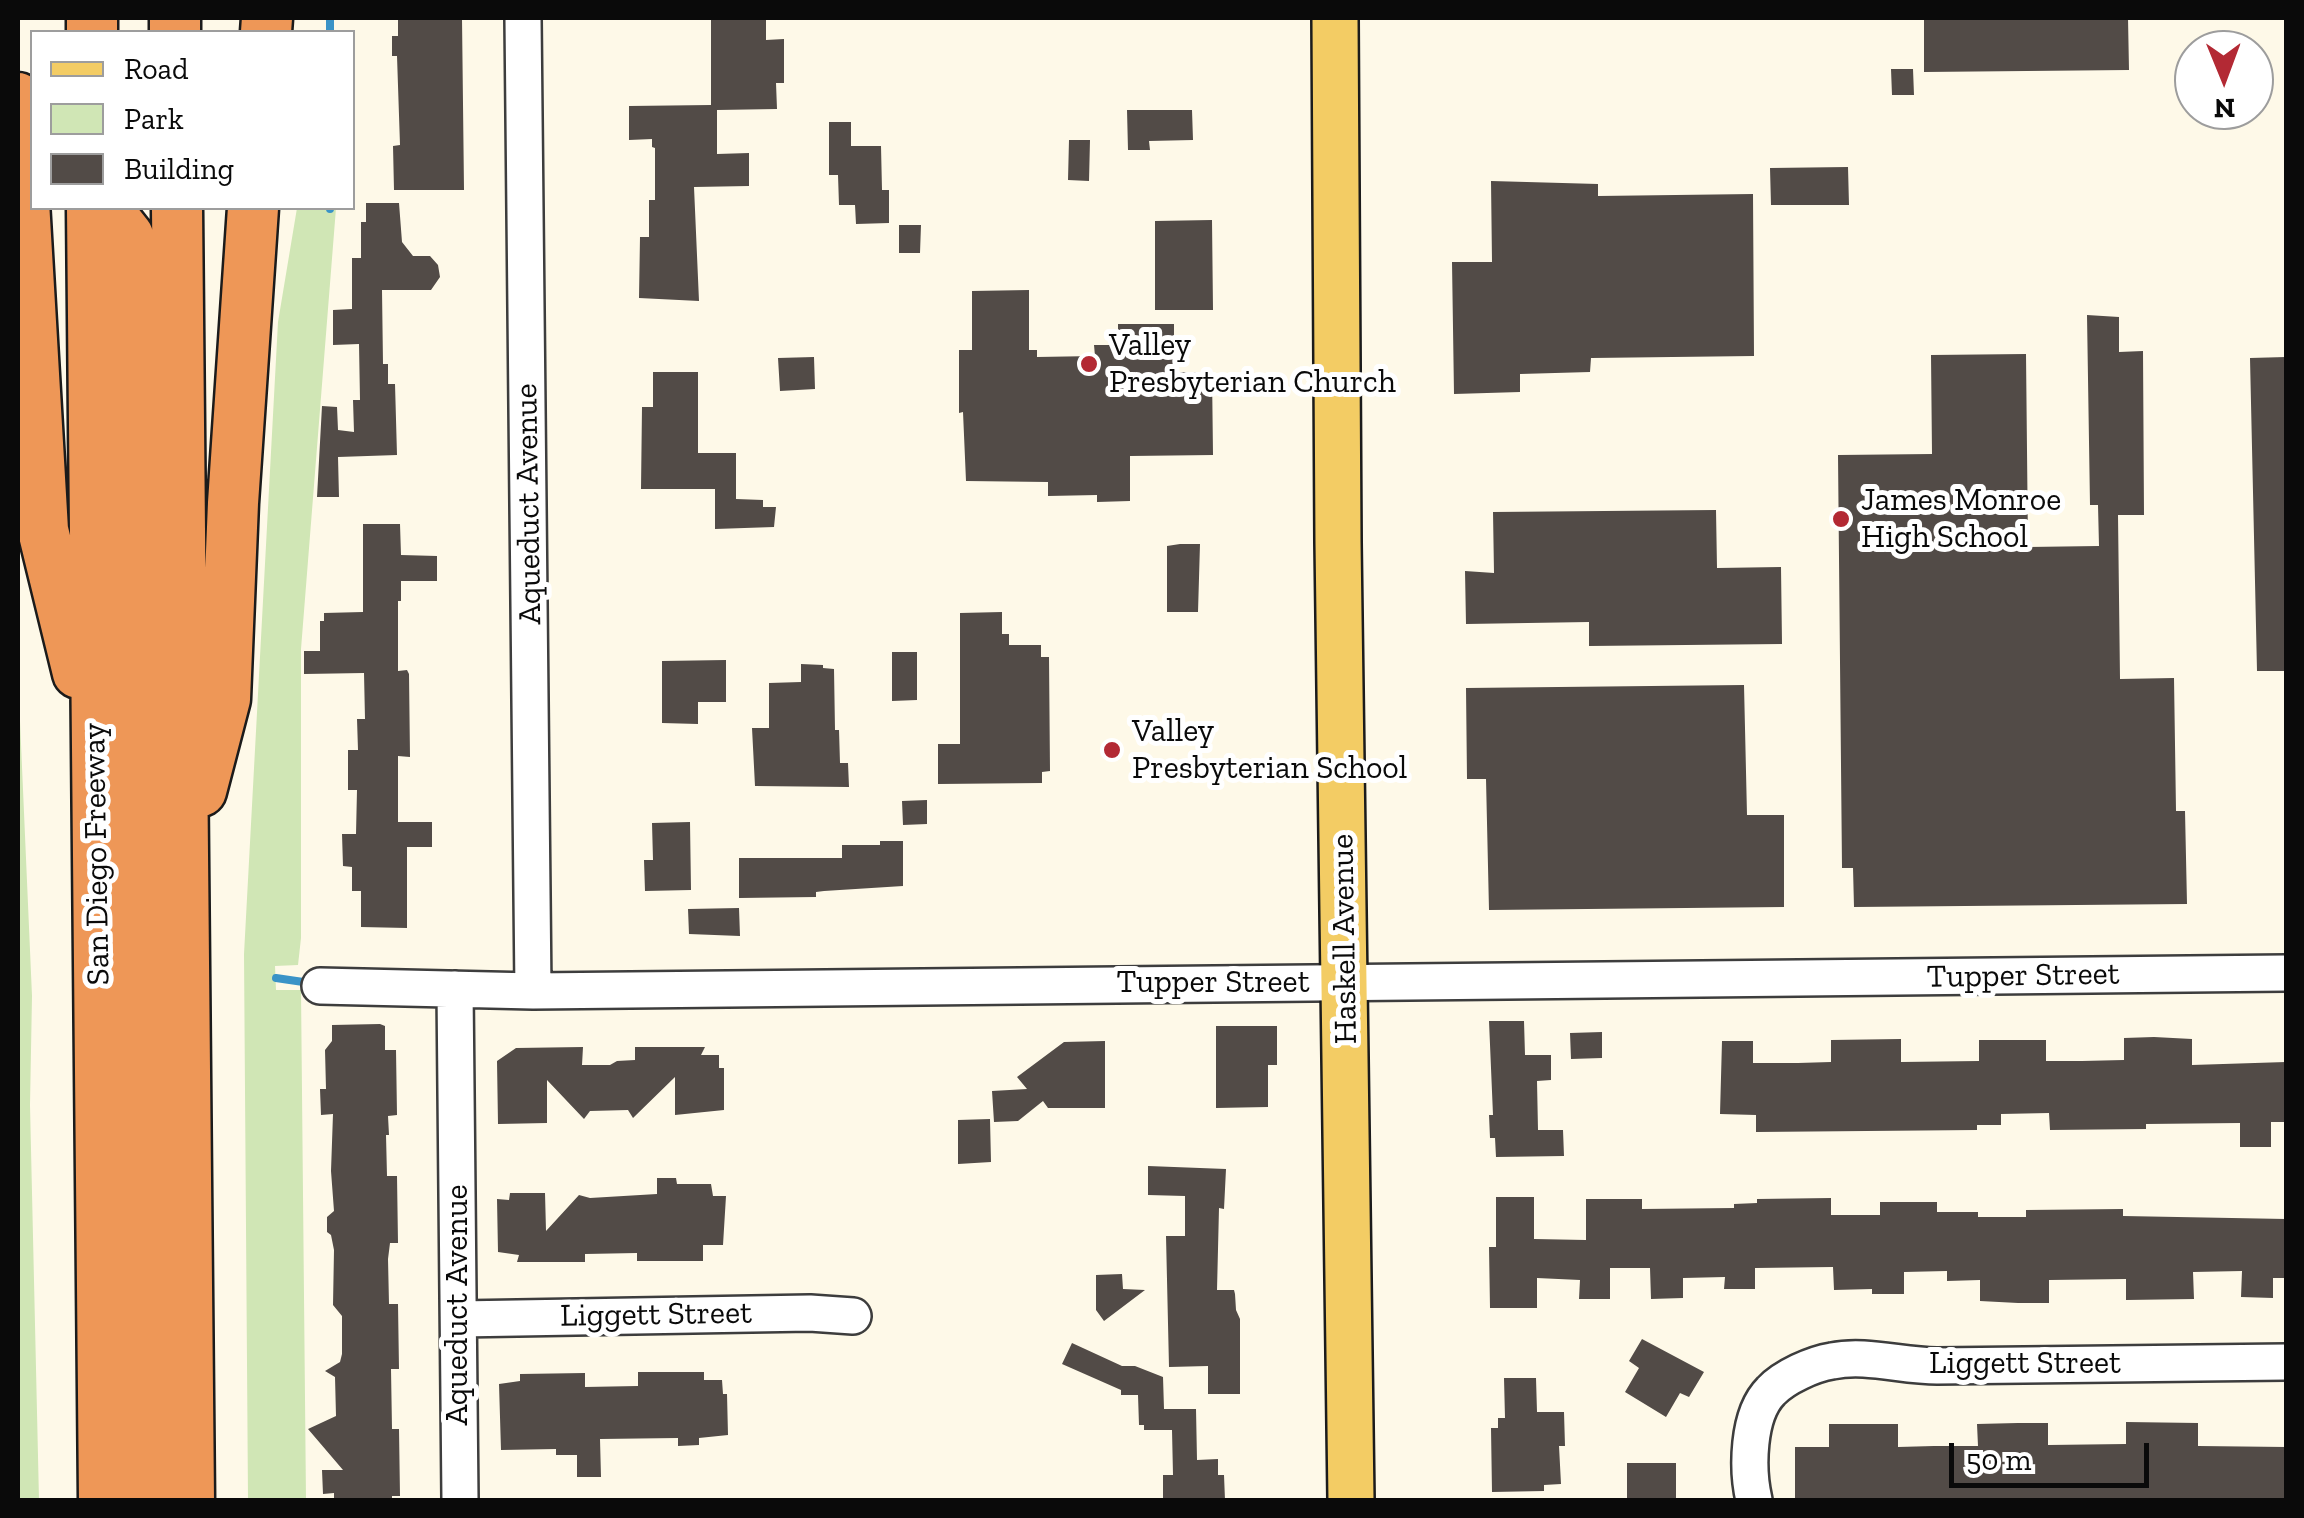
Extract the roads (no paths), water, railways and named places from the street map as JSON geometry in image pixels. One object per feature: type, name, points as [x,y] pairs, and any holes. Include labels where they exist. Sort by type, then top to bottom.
[{"type":"highway","points":[[18,98],[43,530],[97,753]]},
{"type":"highway","name":"San Diego Freeway","points":[[92,210],[104,1500]]},
{"type":"highway","points":[[108,210],[128,236],[140,1500]]},
{"type":"highway","points":[[147,210],[159,1500]]},
{"type":"highway","points":[[177,210],[190,1500]]},
{"type":"highway","points":[[185,849],[225,699],[235,465],[253,210]]},
{"type":"main road","name":"Haskell Avenue","points":[[1336,18],[1352,1500]]},
{"type":"street","name":"Aqueduct Avenue","points":[[522,18],[532,991]]},
{"type":"street","name":"Tupper Street","points":[[320,986],[532,991],[2286,973]]},
{"type":"street","name":"Aqueduct Avenue","points":[[455,989],[460,1500]]},
{"type":"street","name":"Liggett Street","points":[[459,1319],[810,1313],[853,1316]]},
{"type":"street","name":"Liggett Street","points":[[1754,1500],[1753,1440],[1759,1410],[1771,1391],[1822,1364],[1853,1358],[1919,1366],[2286,1362]]},
{"type":"waterway","points":[[330,18],[330,30]]},
{"type":"waterway","points":[[276,978],[310,983]]},
{"type":"place","name":"Valley Presbyterian Church","points":[[1089,364]]},
{"type":"place","name":"James Monroe High School","points":[[1841,519]]},
{"type":"place","name":"Valley Presbyterian School","points":[[1112,750]]}]
